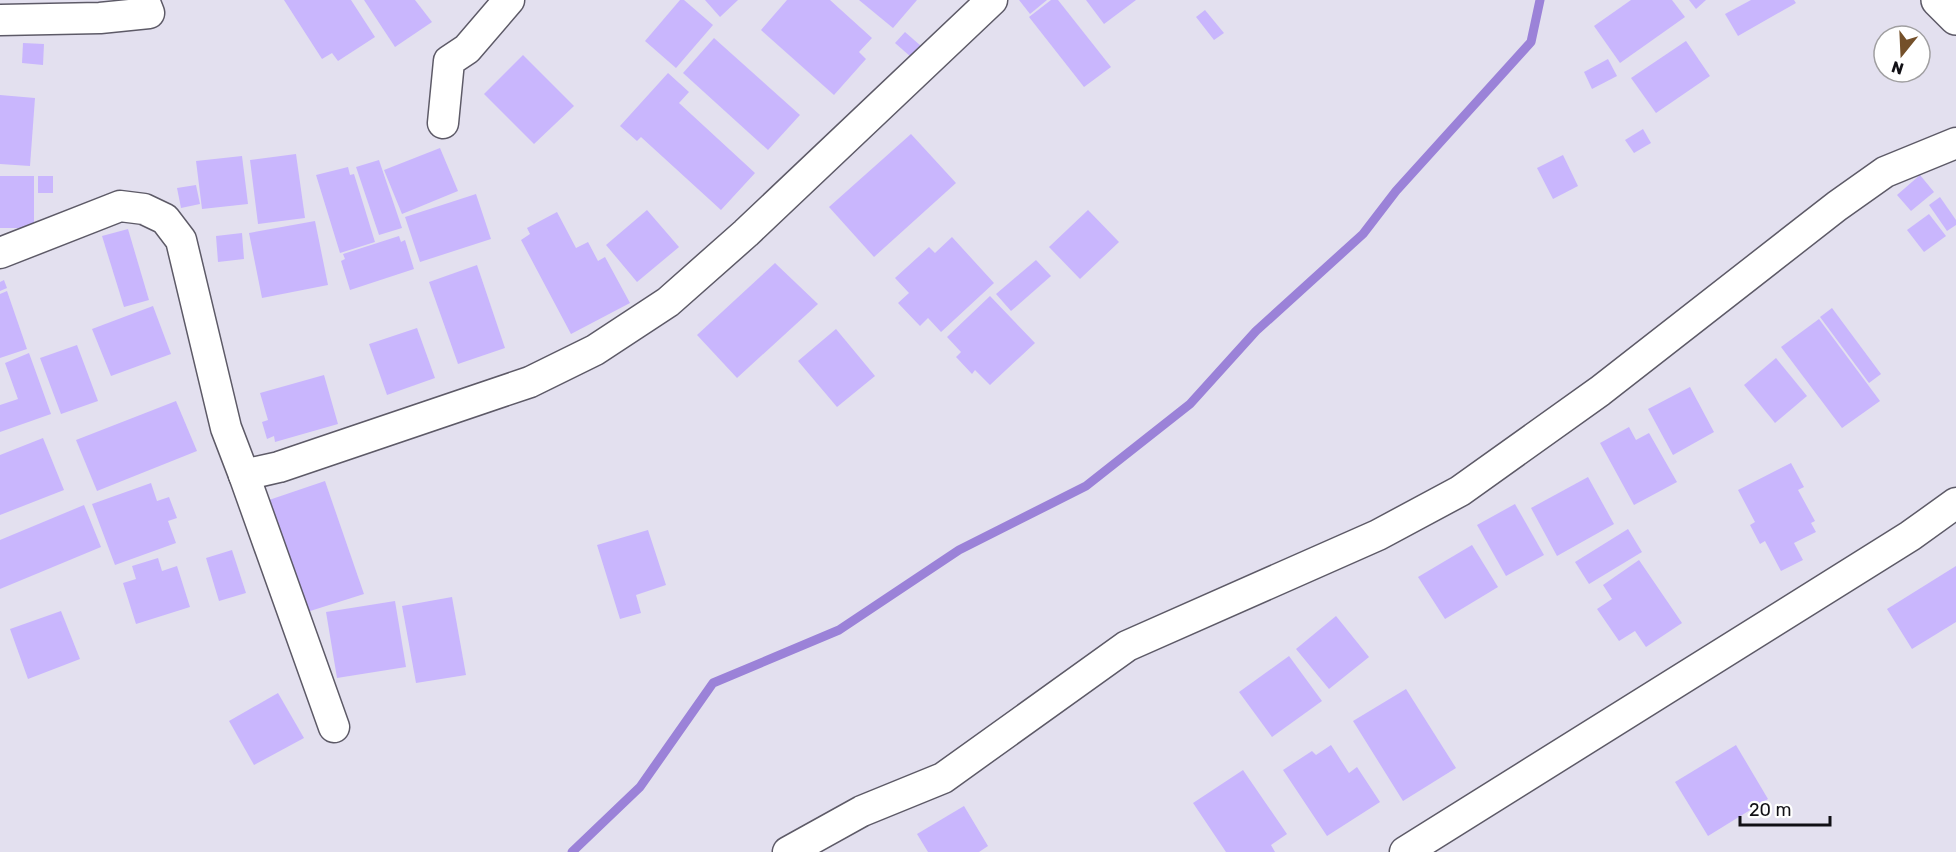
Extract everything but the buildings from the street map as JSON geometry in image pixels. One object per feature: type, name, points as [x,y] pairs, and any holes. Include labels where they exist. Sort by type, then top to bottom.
[{"type":"main road","points":[[1938,0],[1956,18]]},
{"type":"street","points":[[0,20],[99,18],[149,13],[144,0]]},
{"type":"street","points":[[442,123],[449,60],[467,49],[508,0]]},
{"type":"street","points":[[244,475],[279,467],[530,382],[596,350],[668,302],[746,233],[992,0]]},
{"type":"street","points":[[788,852],[862,812],[943,778],[1127,646],[1378,535],[1460,491],[1600,391],[1885,172],[1956,143]]},
{"type":"street","points":[[0,253],[120,206],[144,209],[165,219],[182,240],[226,428],[334,727]]},
{"type":"street","points":[[1405,852],[1910,536],[1956,503]]},
{"type":"waterway","points":[[572,852],[640,787],[713,683],[839,630],[959,550],[1086,486],[1190,404],[1256,331],[1363,234],[1396,191],[1531,42],[1540,0]]}]
